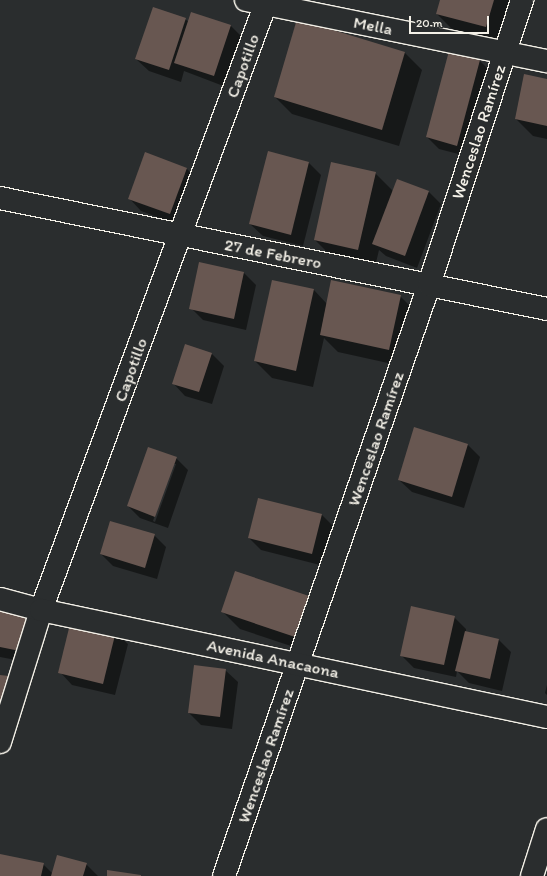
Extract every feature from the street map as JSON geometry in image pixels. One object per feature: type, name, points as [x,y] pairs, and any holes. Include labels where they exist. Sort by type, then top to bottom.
[{"type":"street","name":"Wenceslao Ramírez","points":[[224,876],[429,285],[522,0]]},
{"type":"street","name":"Mella","points":[[259,1],[547,61]]},
{"type":"street","name":"Capotillo","points":[[0,742],[41,610],[181,235],[259,1]]},
{"type":"street","name":"27 de Febrero","points":[[0,198],[547,308]]},
{"type":"street","name":"Avenida Anacaona","points":[[0,599],[41,610],[547,717]]},
{"type":"street","points":[[532,876],[547,829]]},
{"type":"building","points":[[440,0],[494,0],[486,27],[436,14]]},
{"type":"building","points":[[153,7],[186,18],[169,70],[135,59]]},
{"type":"building","points":[[191,12],[231,25],[214,76],[174,63]]},
{"type":"building","points":[[297,19],[405,52],[382,130],[274,97]]},
{"type":"building","points":[[449,51],[480,60],[457,146],[426,137]]},
{"type":"building","points":[[524,74],[547,79],[547,126],[515,119]]},
{"type":"building","points":[[268,151],[309,162],[291,235],[249,224]]},
{"type":"building","points":[[145,152],[187,168],[170,214],[128,199]]},
{"type":"building","points":[[331,162],[376,172],[358,250],[314,240]]},
{"type":"building","points":[[397,179],[429,191],[405,256],[372,244]]},
{"type":"building","points":[[199,262],[244,272],[234,319],[189,309]]},
{"type":"building","points":[[272,280],[314,289],[296,371],[254,361]]},
{"type":"building","points":[[331,280],[401,295],[389,350],[320,335]]},
{"type":"building","points":[[185,344],[212,353],[199,392],[172,384]]},
{"type":"building","points":[[414,427],[468,444],[452,497],[398,480]]},
{"type":"building","points":[[148,447],[177,457],[155,517],[127,506]]},
{"type":"building","points":[[258,498],[322,514],[312,554],[248,538]]},
{"type":"building","points":[[110,521],[155,534],[145,568],[100,554]]},
{"type":"building","points":[[235,571],[309,596],[295,637],[221,612]]},
{"type":"building","points":[[411,606],[455,616],[444,665],[400,656]]},
{"type":"building","points":[[0,611],[26,616],[20,651],[0,647]]},
{"type":"building","points":[[71,620],[116,631],[103,684],[58,673]]},
{"type":"building","points":[[465,631],[499,639],[490,679],[455,671]]},
{"type":"building","points":[[194,665],[226,669],[220,717],[188,713]]},
{"type":"building","points":[[0,675],[9,676],[3,718],[0,717]]},
{"type":"building","points":[[0,854],[44,863],[41,876],[0,876]]},
{"type":"building","points":[[57,855],[87,863],[83,876],[51,876]]},
{"type":"building","points":[[107,870],[141,875],[141,876],[107,876]]}]
